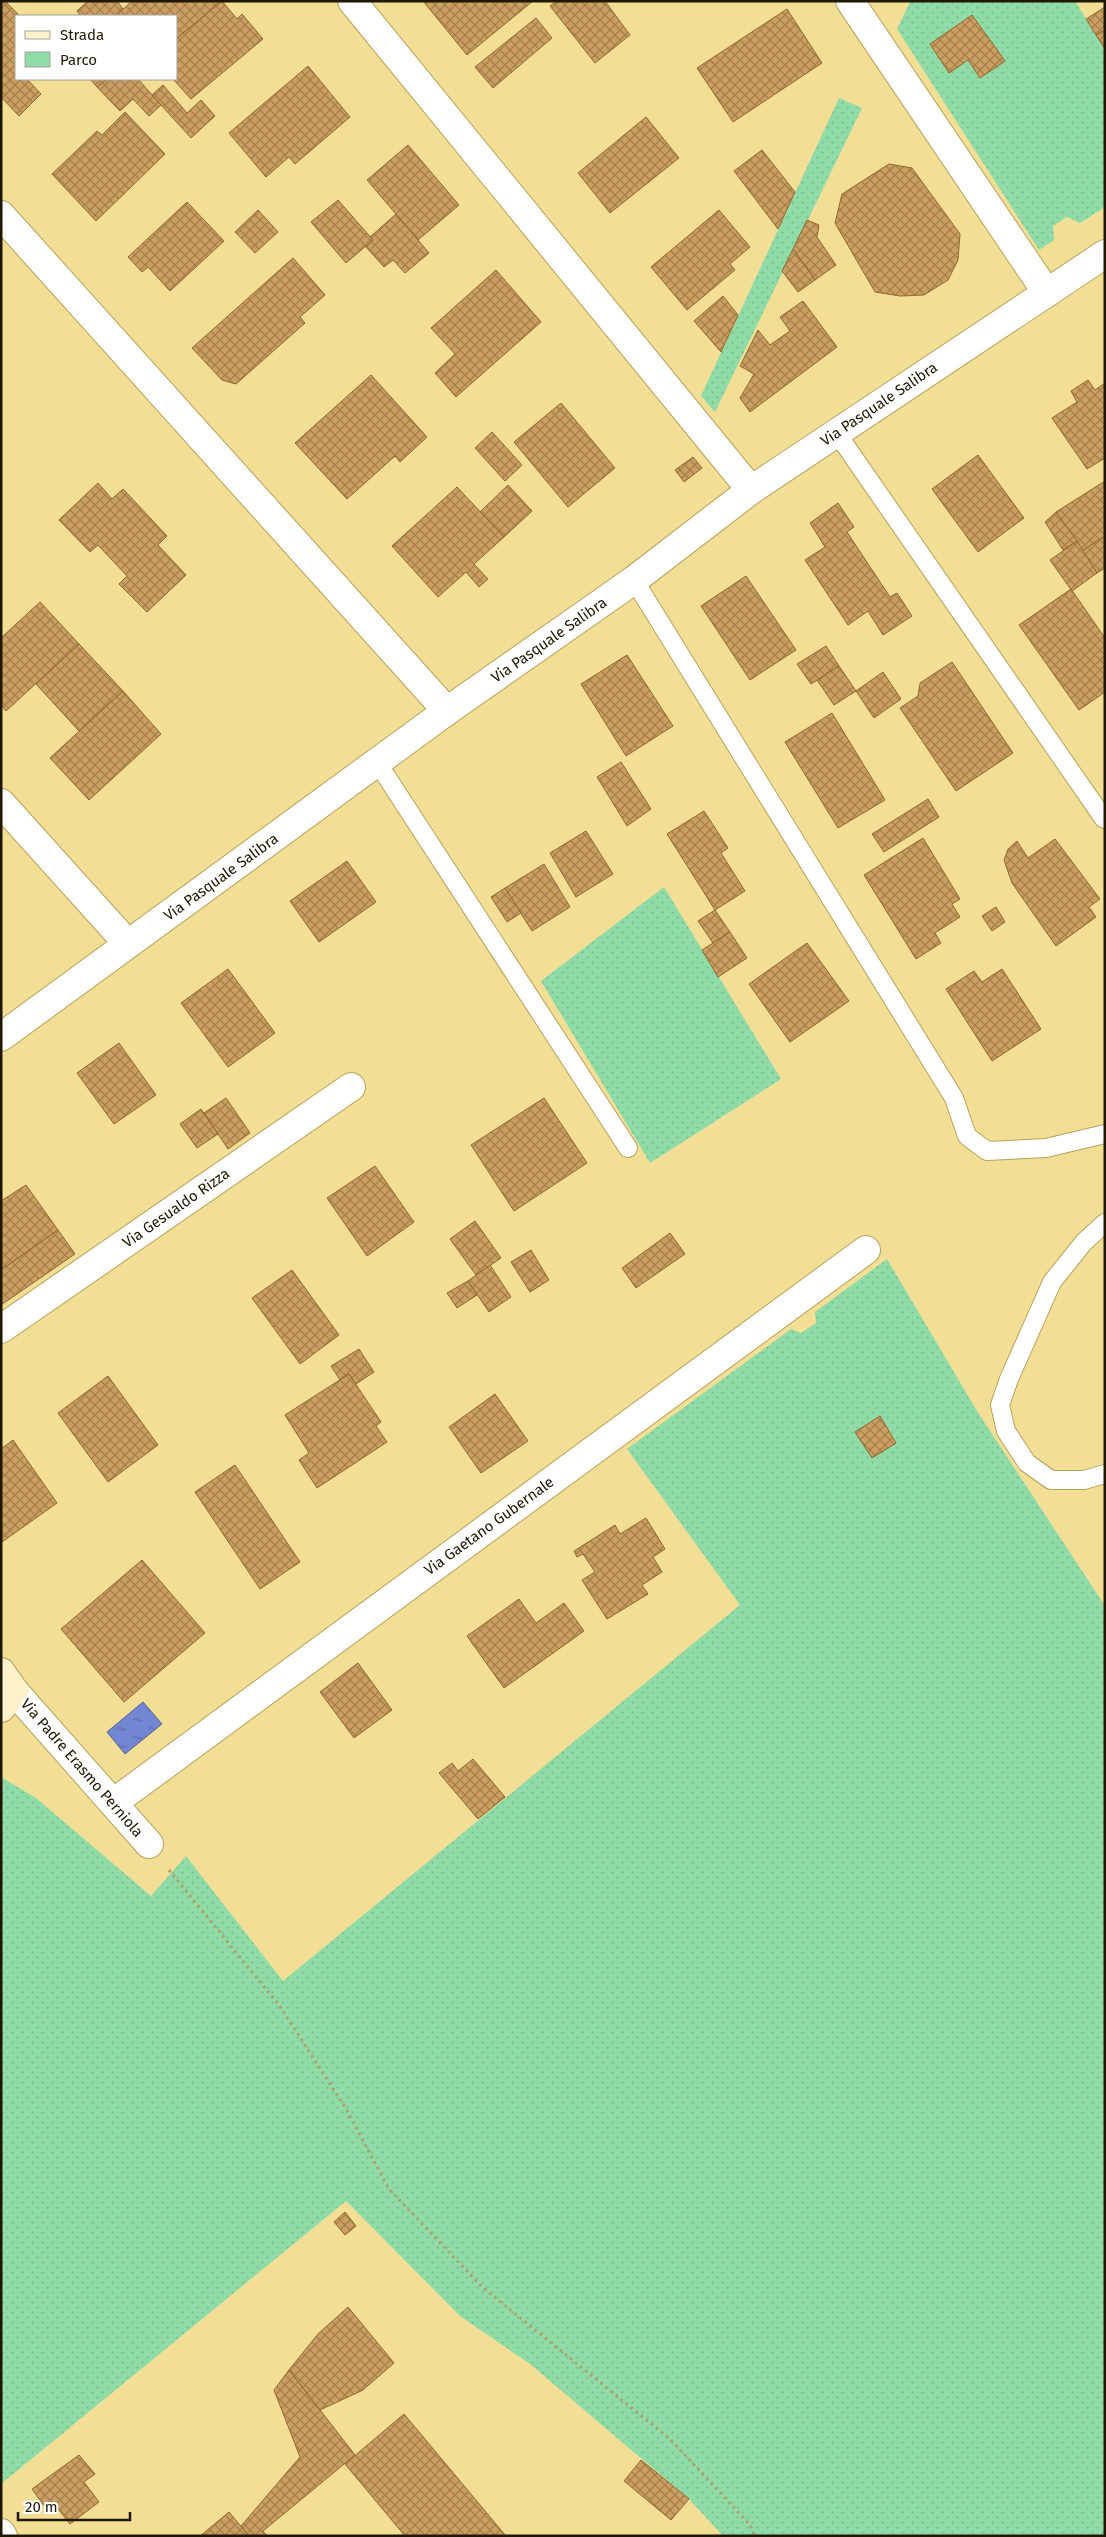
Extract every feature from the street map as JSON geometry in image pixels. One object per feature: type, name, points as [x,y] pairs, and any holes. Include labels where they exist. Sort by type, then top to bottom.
[{"type":"street","points":[[352,1],[751,490]]},
{"type":"street","points":[[850,1],[1047,292]]},
{"type":"street","points":[[1,215],[447,711]]},
{"type":"street","name":"Via Pasquale Salibra","points":[[1,1037],[447,711],[634,580],[751,490],[1105,254]]},
{"type":"street","points":[[1,803],[128,944]]},
{"type":"street","name":"Via Gesualdo Rizza","points":[[1,1329],[351,1086]]},
{"type":"street","name":"Via Gaetano Gubernale","points":[[112,1803],[866,1250]]},
{"type":"street","name":"Via Padre Erasmo Perniola","points":[[6,1690],[149,1844]]},
{"type":"lane","points":[[836,432],[1104,820]]},
{"type":"lane","points":[[634,580],[954,1098],[967,1136],[987,1151],[1046,1148],[1105,1134]]},
{"type":"lane","points":[[377,762],[628,1148]]},
{"type":"lane","points":[[1105,1222],[1084,1242],[1052,1282],[1009,1379],[1000,1405],[1006,1431],[1027,1463],[1051,1480],[1084,1480],[1105,1474]]},
{"type":"path","points":[[149,1844],[279,2005],[345,2107],[389,2188],[482,2287],[670,2439],[750,2525],[755,2536]]},
{"type":"green space","points":[[907,1],[1075,1],[1105,49],[1105,207],[1080,223],[1067,217],[1053,226],[1054,240],[1039,250],[897,29],[910,2]]},
{"type":"green space","points":[[839,98],[862,108],[715,412],[701,396]]},
{"type":"green space","points":[[664,887],[781,1079],[650,1163],[541,981]]},
{"type":"green space","points":[[887,1259],[977,1411],[1105,1606],[1105,2536],[723,2536],[689,2499],[530,2364],[460,2316],[346,2201],[1,2484],[1,1777],[36,1798],[151,1896],[186,1856],[283,1981],[740,1605],[627,1449],[791,1329],[801,1333],[816,1323],[815,1312]]},
{"type":"water","points":[[143,1702],[162,1724],[125,1754],[107,1732]]},
{"type":"building","points":[[1,1],[5,1],[19,15],[15,15],[15,80],[28,80],[41,94],[19,116],[1,97]]},
{"type":"building","points":[[88,1],[117,1],[123,9],[119,15],[80,15],[77,11]]},
{"type":"building","points":[[132,1],[222,1],[178,37],[178,15],[118,14]]},
{"type":"building","points":[[222,1],[237,19],[242,14],[263,39],[191,99],[174,80],[178,80],[178,37]]},
{"type":"building","points":[[423,1],[533,1],[467,55]]},
{"type":"building","points":[[556,1],[605,1],[630,35],[595,63],[550,6]]},
{"type":"building","points":[[1105,7],[1105,30],[1096,35],[1086,19]]},
{"type":"building","points":[[787,9],[822,63],[733,122],[697,68]]},
{"type":"building","points":[[972,15],[1005,61],[980,78],[968,60],[949,73],[930,44]]},
{"type":"building","points":[[536,18],[552,38],[493,88],[475,67]]},
{"type":"building","points":[[1105,30],[1105,49],[1096,35]]},
{"type":"building","points":[[308,66],[350,117],[295,164],[289,157],[266,177],[229,133]]},
{"type":"building","points":[[91,80],[106,80],[97,87]]},
{"type":"building","points":[[106,80],[139,80],[161,105],[149,116],[133,99],[120,111],[97,87]]},
{"type":"building","points":[[163,85],[187,113],[201,100],[215,116],[191,138],[152,95]]},
{"type":"building","points":[[125,112],[165,154],[96,221],[52,174],[97,131],[102,135]]},
{"type":"building","points":[[646,117],[679,158],[610,213],[578,173]]},
{"type":"building","points":[[408,145],[459,205],[418,240],[367,180]]},
{"type":"building","points":[[762,150],[795,192],[778,229],[734,171]]},
{"type":"building","points":[[889,164],[912,168],[960,234],[958,260],[948,280],[924,295],[900,296],[875,292],[835,223],[842,194]]},
{"type":"building","points":[[338,200],[373,240],[346,263],[311,222]]},
{"type":"building","points":[[187,202],[224,241],[170,291],[148,267],[142,272],[128,257]]},
{"type":"building","points":[[258,210],[278,232],[255,253],[235,232]]},
{"type":"building","points":[[719,210],[750,247],[730,264],[735,270],[687,310],[651,267]]},
{"type":"building","points":[[396,214],[429,253],[405,273],[393,260],[384,267],[366,247],[373,240],[370,237]]},
{"type":"building","points":[[807,220],[819,225],[817,237],[836,265],[815,280],[793,249]]},
{"type":"building","points":[[793,249],[815,280],[798,292],[782,271]]},
{"type":"building","points":[[293,258],[325,295],[300,317],[305,323],[236,384],[222,380],[192,348]]},
{"type":"building","points":[[496,270],[541,322],[456,397],[435,373],[455,354],[431,328]]},
{"type":"building","points":[[723,296],[738,315],[721,352],[694,321]]},
{"type":"building","points":[[803,301],[837,347],[750,412],[740,398],[754,374],[740,366],[758,330],[770,345],[790,331],[780,317]]},
{"type":"building","points":[[371,375],[427,437],[400,462],[395,456],[347,499],[295,443]]},
{"type":"building","points":[[1088,380],[1095,390],[1105,383],[1105,458],[1087,469],[1052,418],[1077,402],[1071,391]]},
{"type":"building","points":[[561,403],[615,468],[568,507],[514,442]]},
{"type":"building","points":[[492,432],[522,465],[505,481],[475,448]]},
{"type":"building","points":[[978,455],[1024,518],[978,552],[932,489]]},
{"type":"building","points":[[693,457],[702,468],[684,482],[675,470]]},
{"type":"building","points":[[1105,481],[1105,536],[1082,551],[1056,512]]},
{"type":"building","points":[[98,483],[112,499],[123,489],[167,536],[158,545],[186,575],[147,612],[119,584],[127,576],[98,545],[90,552],[59,520]]},
{"type":"building","points":[[508,485],[532,511],[504,537],[480,512]]},
{"type":"building","points":[[457,487],[504,537],[474,564],[488,579],[479,587],[466,572],[438,597],[392,546]]},
{"type":"building","points":[[838,503],[854,527],[847,532],[890,597],[897,593],[912,616],[883,635],[868,611],[848,625],[805,560],[825,547],[810,523]]},
{"type":"building","points":[[1056,512],[1077,541],[1063,550],[1045,522]]},
{"type":"building","points":[[1105,536],[1105,568],[1097,573],[1082,551]]},
{"type":"building","points":[[1077,541],[1097,573],[1072,591],[1050,560]]},
{"type":"building","points":[[746,576],[796,650],[750,680],[701,606]]},
{"type":"building","points":[[1071,589],[1105,638],[1105,692],[1079,710],[1019,625]]},
{"type":"building","points":[[40,602],[79,644],[6,711],[1,705],[1,638]]},
{"type":"building","points":[[79,644],[123,691],[79,731],[36,684]]},
{"type":"building","points":[[826,646],[839,666],[811,684],[797,664]]},
{"type":"building","points":[[627,655],[673,726],[626,756],[581,684]]},
{"type":"building","points":[[952,662],[1013,753],[956,791],[900,708],[918,696],[920,683]]},
{"type":"building","points":[[839,666],[856,691],[834,705],[817,680]]},
{"type":"building","points":[[883,672],[901,699],[874,718],[856,691]]},
{"type":"building","points":[[123,691],[161,734],[89,800],[50,758]]},
{"type":"building","points":[[832,713],[885,800],[838,828],[785,742]]},
{"type":"building","points":[[621,762],[651,809],[627,826],[597,777]]},
{"type":"building","points":[[928,799],[939,817],[884,852],[872,834]]},
{"type":"building","points":[[704,811],[728,848],[721,853],[745,891],[715,910],[667,834]]},
{"type":"building","points":[[586,831],[613,874],[576,897],[550,853]]},
{"type":"building","points":[[923,838],[960,899],[952,904],[960,917],[935,933],[941,943],[916,959],[864,875]]},
{"type":"building","points":[[1055,839],[1100,899],[1089,907],[1096,917],[1056,946],[1012,883],[1004,860],[1008,849],[1017,841],[1028,858]]},
{"type":"building","points":[[347,861],[376,902],[319,942],[290,901]]},
{"type":"building","points":[[544,864],[570,907],[532,931],[505,888]]},
{"type":"building","points":[[505,888],[521,913],[507,922],[491,897]]},
{"type":"building","points":[[996,907],[1005,922],[992,931],[982,916]]},
{"type":"building","points":[[715,910],[730,932],[713,943],[698,921]]},
{"type":"building","points":[[730,932],[747,958],[718,977],[702,950]]},
{"type":"building","points":[[807,943],[849,1001],[790,1042],[749,984]]},
{"type":"building","points":[[228,969],[275,1033],[228,1067],[181,1003]]},
{"type":"building","points":[[1002,969],[1041,1029],[992,1061],[946,989],[974,971],[982,982]]},
{"type":"building","points":[[119,1043],[156,1095],[114,1124],[77,1073]]},
{"type":"building","points":[[226,1098],[250,1133],[228,1149],[204,1113]]},
{"type":"building","points":[[544,1098],[587,1163],[514,1211],[471,1145]]},
{"type":"building","points":[[201,1109],[218,1134],[197,1148],[180,1124]]},
{"type":"building","points":[[375,1166],[414,1222],[367,1256],[327,1198]]},
{"type":"building","points":[[26,1185],[58,1230],[1,1270],[1,1201]]},
{"type":"building","points":[[475,1221],[501,1258],[476,1275],[450,1239]]},
{"type":"building","points":[[58,1230],[75,1254],[1,1305],[1,1270]]},
{"type":"building","points":[[670,1233],[685,1254],[636,1288],[622,1268]]},
{"type":"building","points":[[531,1250],[549,1280],[530,1292],[511,1262]]},
{"type":"building","points":[[490,1265],[511,1297],[489,1312],[468,1281]]},
{"type":"building","points":[[292,1270],[339,1335],[300,1364],[252,1298]]},
{"type":"building","points":[[468,1281],[477,1295],[457,1308],[447,1293]]},
{"type":"building","points":[[359,1349],[374,1372],[356,1384],[349,1374],[340,1380],[331,1366]]},
{"type":"building","points":[[349,1374],[381,1422],[376,1426],[387,1442],[317,1488],[299,1460],[309,1453],[285,1415]]},
{"type":"building","points":[[108,1376],[158,1445],[108,1482],[58,1413]]},
{"type":"building","points":[[495,1394],[528,1441],[481,1473],[449,1427]]},
{"type":"building","points":[[880,1416],[896,1443],[872,1458],[855,1432]]},
{"type":"building","points":[[13,1440],[57,1503],[2,1542],[1,1449]]},
{"type":"building","points":[[235,1465],[300,1562],[260,1589],[195,1492]]},
{"type":"building","points":[[646,1518],[665,1549],[653,1557],[662,1572],[642,1585],[648,1594],[607,1619],[582,1580],[595,1572],[583,1554],[577,1557],[574,1551],[615,1525],[620,1534]]},
{"type":"building","points":[[142,1560],[205,1633],[124,1702],[61,1629]]},
{"type":"building","points":[[519,1599],[536,1623],[564,1603],[584,1631],[504,1688],[467,1636]]},
{"type":"building","points":[[358,1663],[392,1710],[354,1738],[320,1692]]},
{"type":"building","points":[[473,1759],[505,1797],[478,1819],[439,1773],[452,1763],[458,1771]]},
{"type":"building","points":[[345,2212],[356,2226],[345,2235],[334,2222]]},
{"type":"building","points":[[348,2307],[394,2363],[363,2390],[320,2410],[289,2370],[318,2334]]},
{"type":"building","points":[[289,2370],[355,2455],[263,2531],[267,2536],[249,2536],[241,2526],[300,2457],[274,2390]]},
{"type":"building","points":[[404,2414],[506,2536],[405,2536],[345,2464]]},
{"type":"building","points":[[79,2455],[95,2474],[84,2482],[99,2502],[70,2524],[54,2504],[47,2510],[32,2489]]},
{"type":"building","points":[[641,2460],[689,2499],[671,2520],[624,2481]]},
{"type":"building","points":[[229,2512],[249,2536],[200,2536]]}]
